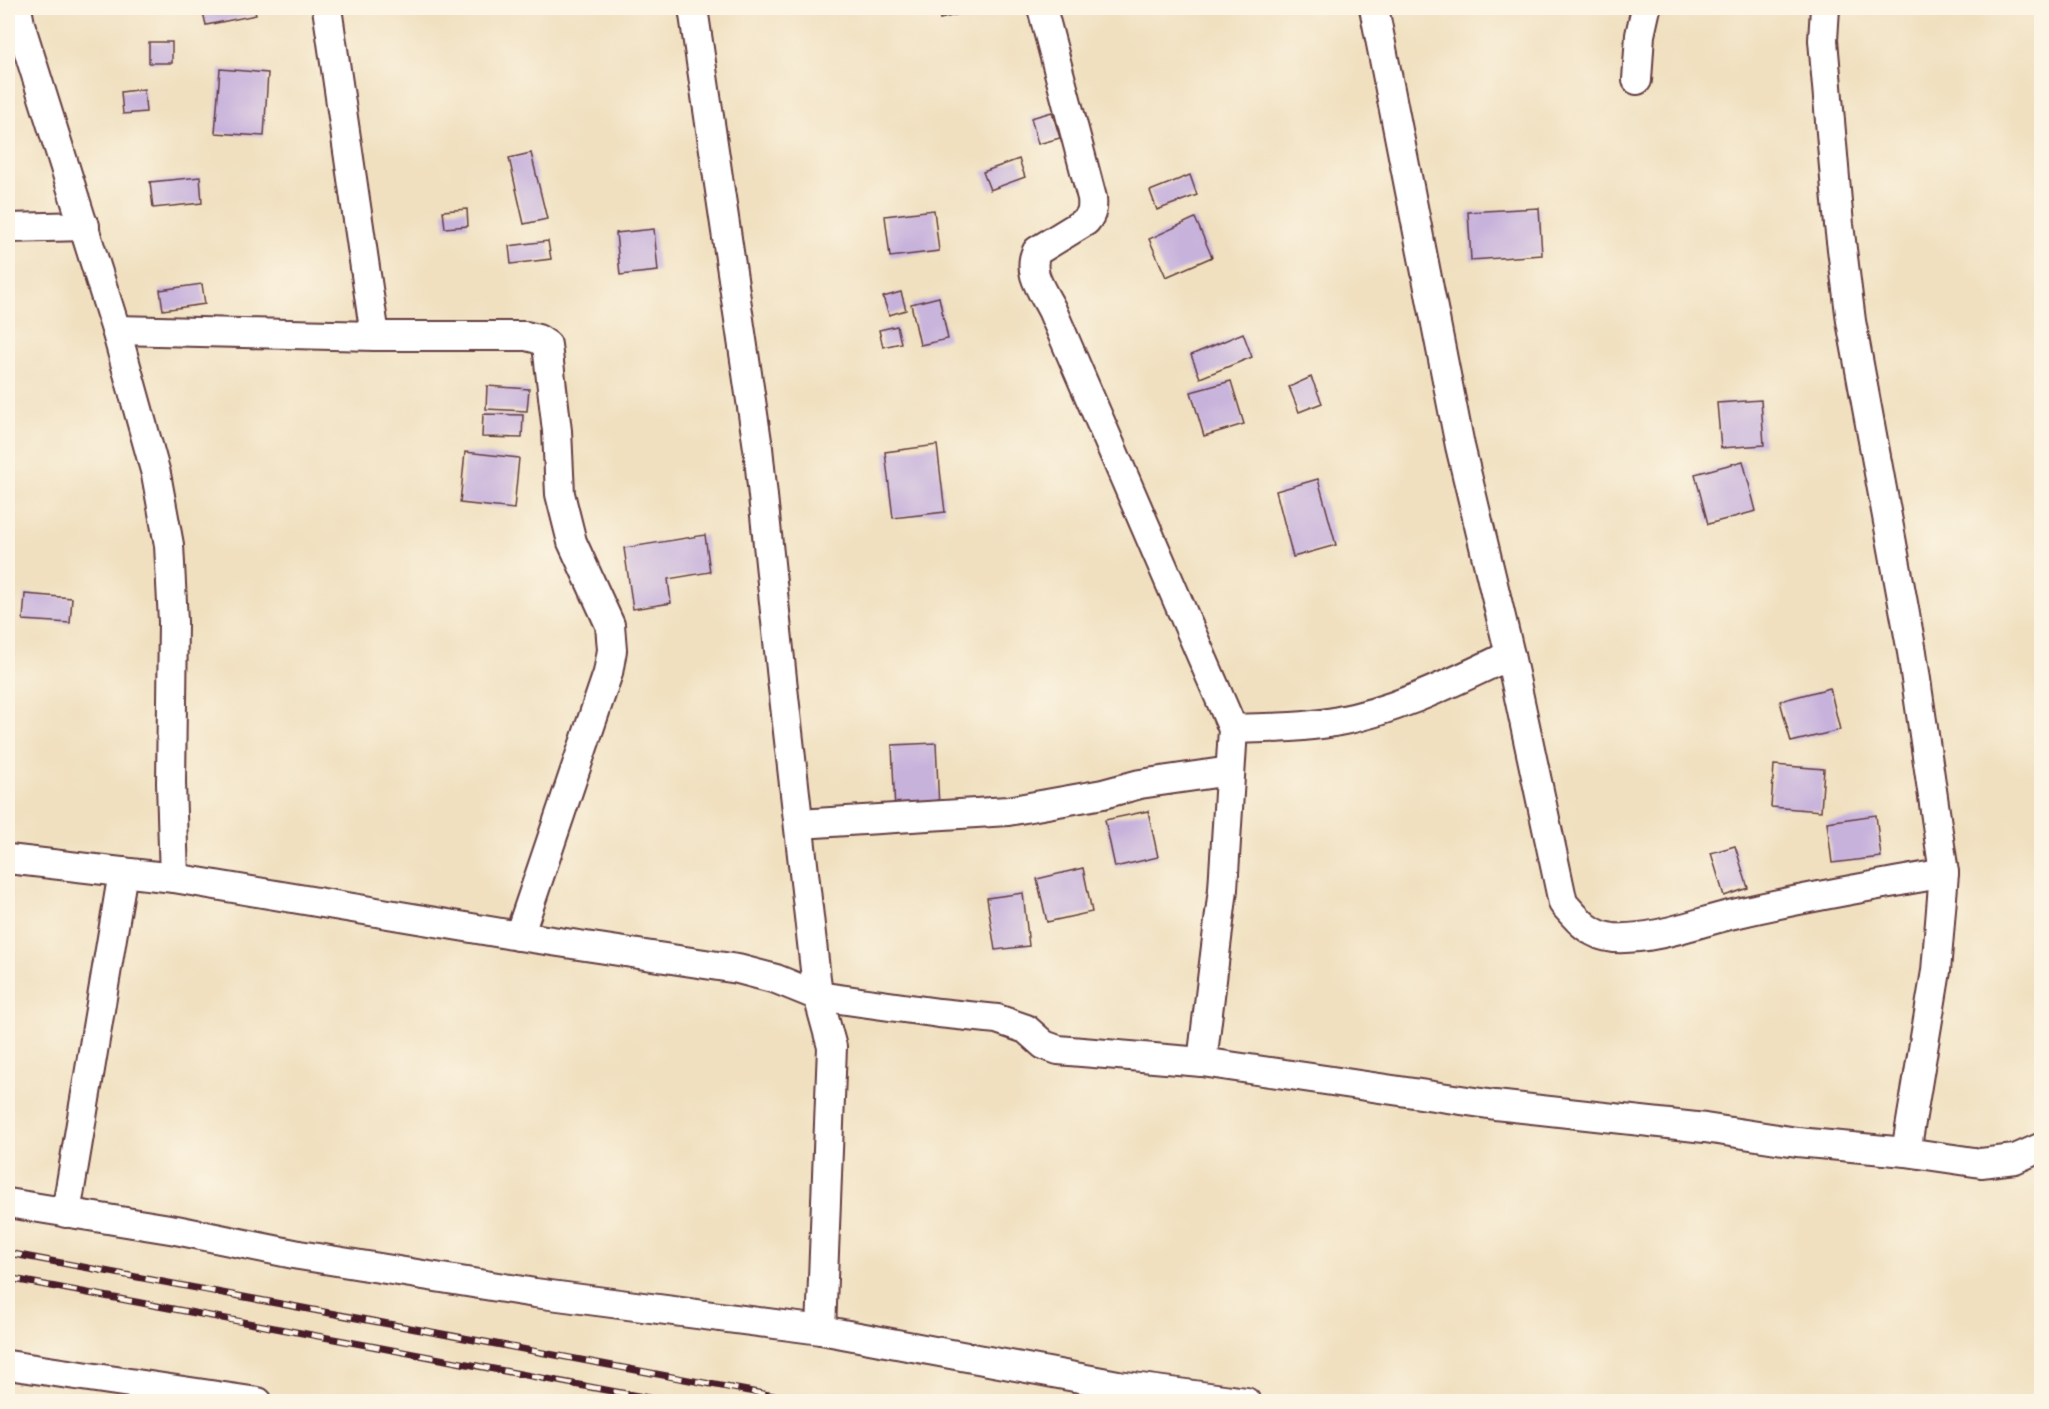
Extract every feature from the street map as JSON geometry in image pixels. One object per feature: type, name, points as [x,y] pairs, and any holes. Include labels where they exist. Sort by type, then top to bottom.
[{"type":"street","points":[[17,8],[20,24],[116,330],[156,474],[169,545],[173,622],[171,783],[174,878]]},
{"type":"street","points":[[327,8],[375,336]]},
{"type":"street","points":[[693,8],[758,448],[818,996],[832,1047],[821,1330]]},
{"type":"street","points":[[1042,8],[1073,121],[1093,207],[1086,221],[1037,251],[1033,258],[1033,271],[1052,310],[1233,729],[1223,890],[1202,1062]]},
{"type":"street","points":[[1374,8],[1460,446],[1510,655],[1563,903],[1582,926],[1602,935],[1613,938],[1664,934],[1737,913],[1944,873]]},
{"type":"street","points":[[1637,80],[1640,35],[1646,8]]},
{"type":"street","points":[[1825,8],[1823,40],[1839,225],[1851,321],[1912,652],[1944,873],[1936,971],[1906,1152]]},
{"type":"street","points":[[8,228],[85,226]]},
{"type":"street","points":[[116,330],[375,336],[526,336],[538,339],[547,345],[557,431],[560,494],[572,542],[610,625],[612,650],[608,673],[519,936]]},
{"type":"street","points":[[1233,729],[1301,726],[1335,722],[1370,713],[1411,700],[1510,655]]},
{"type":"street","points":[[800,824],[1008,811],[1103,794],[1140,784],[1230,771]]},
{"type":"street","points":[[8,859],[174,878],[519,936],[738,969],[818,996],[997,1019],[1026,1029],[1044,1046],[1058,1050],[1202,1062],[1495,1105],[1705,1128],[1797,1142],[1906,1152],[1981,1163],[2015,1159],[2042,1147]]},
{"type":"street","points":[[66,1213],[123,872]]},
{"type":"street","points":[[8,1203],[176,1230],[299,1255],[535,1293],[821,1330],[1118,1384],[1246,1401]]},
{"type":"street","points":[[8,1365],[258,1401]]},
{"type":"building","points":[[202,8],[254,8],[256,15],[206,25]]},
{"type":"building","points":[[937,8],[981,8],[940,19]]},
{"type":"building","points":[[149,42],[172,42],[172,63],[149,63]]},
{"type":"building","points":[[220,69],[268,73],[264,136],[215,133]]},
{"type":"building","points":[[144,89],[146,112],[123,114],[121,92]]},
{"type":"building","points":[[1052,112],[1060,138],[1038,144],[1031,118]]},
{"type":"building","points":[[531,153],[547,219],[524,224],[509,158]]},
{"type":"building","points":[[1019,159],[1025,177],[990,190],[983,172]]},
{"type":"building","points":[[1190,175],[1197,195],[1157,210],[1150,191]]},
{"type":"building","points":[[200,177],[202,203],[153,208],[150,182]]},
{"type":"building","points":[[1539,208],[1542,255],[1471,260],[1468,212]]},
{"type":"building","points":[[467,209],[468,226],[445,228],[443,211]]},
{"type":"building","points":[[934,210],[939,251],[890,257],[885,216]]},
{"type":"building","points":[[1195,218],[1212,257],[1166,277],[1149,239]]},
{"type":"building","points":[[654,229],[658,271],[620,275],[616,233]]},
{"type":"building","points":[[548,241],[551,259],[511,264],[509,246]]},
{"type":"building","points":[[202,284],[205,304],[163,310],[160,290]]},
{"type":"building","points":[[901,292],[906,310],[889,315],[883,297]]},
{"type":"building","points":[[939,297],[948,339],[920,345],[911,304]]},
{"type":"building","points":[[897,326],[901,343],[883,347],[879,330]]},
{"type":"building","points":[[1243,333],[1252,357],[1200,378],[1191,355]]},
{"type":"building","points":[[1311,377],[1322,403],[1299,412],[1289,387]]},
{"type":"building","points":[[1231,381],[1244,424],[1204,436],[1191,392]]},
{"type":"building","points":[[487,386],[529,389],[527,411],[486,409]]},
{"type":"building","points":[[1761,400],[1764,445],[1721,448],[1717,403]]},
{"type":"building","points":[[483,414],[523,415],[522,438],[482,437]]},
{"type":"building","points":[[937,445],[945,512],[893,518],[885,452]]},
{"type":"building","points":[[465,452],[519,458],[514,509],[460,503]]},
{"type":"building","points":[[1743,461],[1756,511],[1708,524],[1695,474]]},
{"type":"building","points":[[1318,479],[1336,545],[1293,557],[1276,491]]},
{"type":"building","points":[[705,535],[710,572],[668,579],[671,603],[633,609],[624,548]]},
{"type":"building","points":[[25,594],[72,598],[70,623],[23,620]]},
{"type":"building","points":[[1830,688],[1840,730],[1791,742],[1780,701]]},
{"type":"building","points":[[936,743],[939,809],[895,811],[892,745]]},
{"type":"building","points":[[1774,765],[1824,769],[1821,811],[1771,807]]},
{"type":"building","points":[[1148,811],[1158,857],[1115,867],[1105,820]]},
{"type":"building","points":[[1876,815],[1881,857],[1832,863],[1827,822]]},
{"type":"building","points":[[1735,846],[1748,888],[1724,896],[1711,853]]},
{"type":"building","points":[[1083,868],[1092,912],[1047,922],[1037,879]]},
{"type":"building","points":[[1023,893],[1029,946],[995,950],[987,898]]},
{"type":"railway","points":[[8,1253],[807,1402]]},
{"type":"railway","points":[[8,1278],[670,1402]]}]
